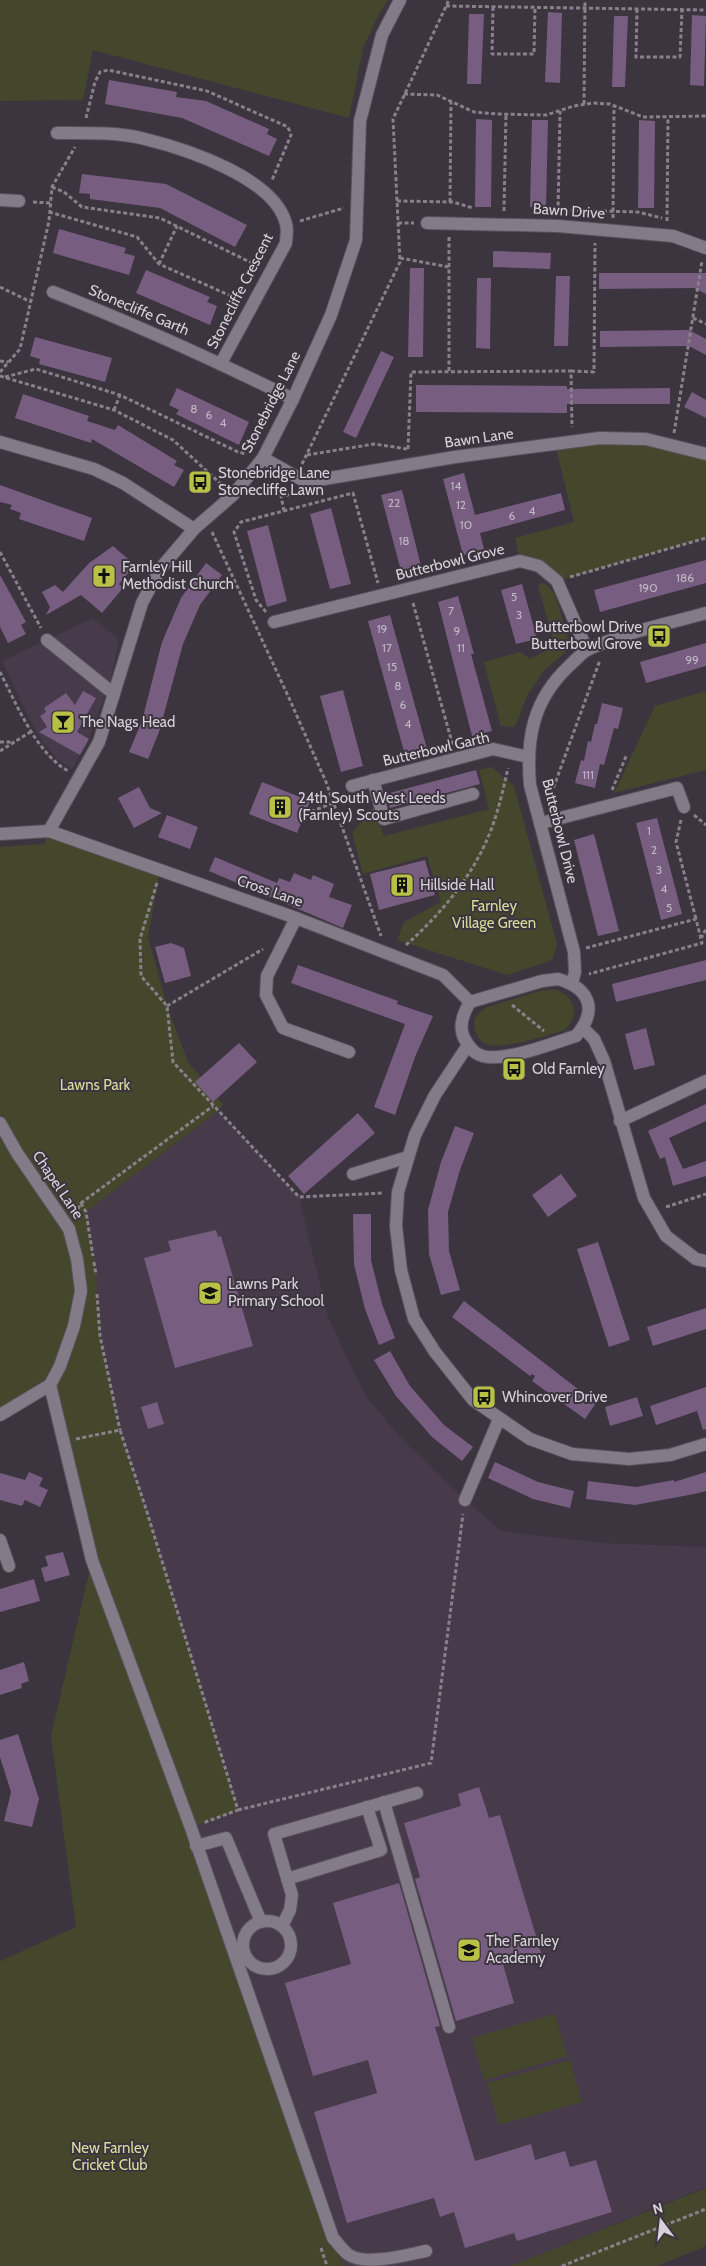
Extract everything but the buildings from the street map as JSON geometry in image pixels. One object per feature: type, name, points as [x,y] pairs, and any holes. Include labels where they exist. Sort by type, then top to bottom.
[{"type":"street","name":"Stonebridge Lane","points":[[49,831],[99,742],[142,603],[160,569],[194,529],[233,495],[262,458],[293,399],[334,306],[356,240],[360,121],[382,35],[400,0]]},
{"type":"street","name":"Stonecliffe Crescent","points":[[57,133],[143,138],[162,144],[217,162],[267,192],[276,204],[287,225],[286,243],[222,363]]},
{"type":"street","points":[[0,200],[19,201]]},
{"type":"street","name":"Bawn Drive","points":[[427,223],[558,226],[595,229],[673,236],[705,247]]},
{"type":"street","name":"Stonecliffe Garth","points":[[53,292],[134,323],[222,363],[293,399]]},
{"type":"street","name":"Bawn Lane","points":[[262,458],[306,482],[455,457],[600,438],[646,439],[706,454]]},
{"type":"street","points":[[0,442],[94,469],[123,483],[194,529]]},
{"type":"street","name":"Butterbowl Grove","points":[[274,622],[520,562],[539,566],[557,581],[587,650]]},
{"type":"street","name":"Butterbowl Drive","points":[[573,981],[574,952],[530,785],[528,757],[532,724],[543,699],[564,671],[587,650],[706,613]]},
{"type":"street","points":[[47,640],[114,694]]},
{"type":"street","name":"Butterbowl Garth","points":[[352,786],[493,749],[528,757]]},
{"type":"street","points":[[373,780],[384,819],[473,794]]},
{"type":"street","points":[[541,823],[677,788],[684,807]]},
{"type":"street","points":[[0,834],[49,831]]},
{"type":"street","name":"Cross Lane","points":[[49,831],[296,918],[443,975],[470,1002]]},
{"type":"street","points":[[296,918],[267,976],[266,995],[283,1028],[349,1052]]},
{"type":"street","points":[[558,979],[573,981],[582,989],[589,1008],[583,1028],[576,1036],[524,1052],[492,1058],[476,1054],[468,1045],[462,1032],[463,1013],[470,1002],[498,994],[542,981],[558,979]]},
{"type":"street","points":[[583,1028],[594,1039],[599,1050],[644,1198],[666,1236],[701,1260]]},
{"type":"street","points":[[468,1045],[435,1095],[415,1134],[398,1192],[396,1226],[401,1270],[414,1319],[435,1352],[473,1400],[530,1439],[572,1454],[629,1458],[670,1454],[706,1444]]},
{"type":"street","points":[[620,1121],[706,1081]]},
{"type":"street","name":"Chapel Lane","points":[[0,1123],[17,1153],[69,1229],[77,1259],[81,1291],[74,1326],[60,1366],[50,1385]]},
{"type":"street","points":[[352,1174],[408,1157]]},
{"type":"street","points":[[0,1415],[50,1385],[92,1560],[190,1828],[333,2238],[350,2256],[364,2260],[382,2260],[426,2251]]},
{"type":"street","points":[[465,1500],[499,1418]]},
{"type":"street","points":[[0,1540],[9,1566]]},
{"type":"street","points":[[282,1926],[290,1910],[292,1895],[274,1834],[417,1792]]},
{"type":"street","points":[[384,1802],[449,2028]]},
{"type":"street","points":[[287,1879],[381,1850],[367,1807]]},
{"type":"street","points":[[196,1846],[226,1838],[261,1922]]},
{"type":"street","points":[[261,1922],[274,1922],[282,1926],[288,1934],[291,1943],[290,1954],[276,1968],[265,1970],[257,1968],[249,1962],[242,1947],[248,1930],[261,1922]]},
{"type":"path","points":[[296,476],[400,262],[393,119],[449,0]]},
{"type":"path","points":[[584,105],[585,0]]},
{"type":"path","points":[[446,6],[706,10]]},
{"type":"path","points":[[493,6],[492,54],[534,54],[535,7]]},
{"type":"path","points":[[637,9],[636,56],[680,57],[682,10]]},
{"type":"path","points":[[233,495],[173,440],[114,410],[4,377],[0,374],[20,349],[49,212],[52,187],[82,133],[95,82],[100,72],[108,70],[208,90],[288,127],[291,135],[267,192]]},
{"type":"path","points":[[404,94],[437,95],[474,112],[546,115],[593,103],[614,106],[643,117],[706,116]]},
{"type":"path","points":[[450,202],[451,102]]},
{"type":"path","points":[[613,211],[614,106]]},
{"type":"path","points":[[558,210],[560,110]]},
{"type":"path","points":[[504,209],[506,114]]},
{"type":"path","points":[[667,220],[668,117]]},
{"type":"path","points":[[52,187],[64,192],[82,207],[160,218],[270,272]]},
{"type":"path","points":[[287,225],[357,205]]},
{"type":"path","points":[[49,212],[138,237],[159,264],[252,305]]},
{"type":"path","points":[[449,224],[450,372]]},
{"type":"path","points":[[159,264],[177,226]]},
{"type":"path","points":[[408,450],[411,372],[594,372],[595,229]]},
{"type":"path","points":[[672,446],[705,247]]},
{"type":"path","points":[[400,258],[449,267]]},
{"type":"path","points":[[0,287],[31,302]]},
{"type":"path","points":[[693,318],[706,324]]},
{"type":"path","points":[[0,361],[9,362]]},
{"type":"path","points":[[4,377],[36,369],[120,395],[238,452]]},
{"type":"path","points":[[571,372],[572,442]]},
{"type":"path","points":[[114,410],[120,395]]},
{"type":"path","points":[[306,456],[374,444],[418,451]]},
{"type":"path","points":[[274,622],[256,600],[234,532],[241,522],[353,493],[382,596]]},
{"type":"path","points":[[284,511],[281,496],[296,494]]},
{"type":"path","points":[[205,520],[227,561],[281,680],[333,803],[389,954],[424,930],[446,905],[470,870],[489,836],[501,799],[511,753]]},
{"type":"path","points":[[557,581],[706,538]]},
{"type":"path","points":[[0,552],[47,640]]},
{"type":"path","points":[[409,589],[456,759]]},
{"type":"path","points":[[541,823],[606,643]]},
{"type":"path","points":[[0,672],[32,732],[55,764],[80,777]]},
{"type":"path","points":[[0,751],[32,732]]},
{"type":"path","points":[[0,742],[16,742]]},
{"type":"path","points":[[605,807],[627,754]]},
{"type":"path","points":[[305,814],[333,803]]},
{"type":"path","points":[[573,981],[702,943],[676,842],[684,807]]},
{"type":"path","points":[[160,870],[140,939],[141,976],[167,1006],[174,1062],[298,1197],[398,1192]]},
{"type":"path","points":[[574,952],[696,919]]},
{"type":"path","points":[[701,936],[706,930]]},
{"type":"path","points":[[167,1006],[288,935]]},
{"type":"path","points":[[701,936],[706,938]]},
{"type":"path","points":[[498,994],[558,1041]]},
{"type":"path","points":[[69,1229],[81,1204],[213,1106]]},
{"type":"path","points":[[652,1211],[706,1194]]},
{"type":"path","points":[[81,1204],[86,1212],[96,1279]]},
{"type":"path","points":[[97,1288],[100,1336],[120,1430],[238,1810]]},
{"type":"path","points":[[64,1442],[120,1430]]},
{"type":"path","points":[[190,1828],[238,1810],[431,1762],[465,1500]]},
{"type":"path","points":[[562,2266],[706,2209]]},
{"type":"shaded area","points":[[93,618],[119,640],[111,678],[89,739],[72,769],[57,759],[42,741],[2,661]]},
{"type":"shaded area","name":"The Farnley Academy","points":[[218,1111],[299,1197],[328,1317],[365,1395],[400,1437],[465,1500],[502,1531],[603,1543],[706,1547],[706,2187],[511,2266],[343,2266],[191,1828],[238,1810],[120,1430],[100,1336],[96,1269],[86,1212]]},
{"type":"green space","points":[[0,0],[388,0],[363,48],[349,118],[93,50],[83,100],[0,101]]},
{"type":"green space","points":[[646,439],[706,454],[706,538],[557,581],[520,561],[515,538],[574,522],[555,444]]},
{"type":"green space","points":[[544,583],[555,594],[568,639],[565,653],[544,670],[527,696],[515,727],[501,726],[484,662],[520,652],[530,659],[547,650],[553,640],[538,585]]},
{"type":"green space","points":[[706,691],[706,770],[614,793],[655,706]]},
{"type":"green space","name":"Farnley Village Green","points":[[492,767],[514,786],[557,944],[553,958],[548,962],[507,975],[397,940],[404,922],[441,902],[427,856],[363,874],[352,833],[373,807],[384,836],[489,809],[479,770]]},
{"type":"green space","points":[[49,831],[160,870],[148,937],[167,1006],[188,1062],[223,1104],[218,1111],[86,1212],[96,1269],[100,1336],[120,1430],[238,1810],[191,1828],[343,2266],[0,2266],[0,1961],[76,1927],[51,1736],[92,1560],[50,1385],[0,1415],[0,847],[44,844]]},
{"type":"green space","points":[[555,989],[568,997],[574,1006],[573,1018],[565,1030],[524,1042],[492,1046],[486,1044],[479,1037],[474,1021],[479,1013],[487,1007],[544,990]]},
{"type":"green space","points":[[555,2014],[567,2056],[484,2080],[472,2038]]},
{"type":"green space","points":[[570,2060],[582,2102],[499,2125],[487,2083]]},
{"type":"green space","points":[[706,2188],[706,2246],[657,2266],[511,2266]]},
{"type":"place","name":"Stonebridge Lane Stonecliffe Lawn","points":[[200,482]]},
{"type":"place","name":"Farnley Hill Methodist Church","points":[[104,576]]},
{"type":"place","name":"Butterbowl Drive Butterbowl Grove","points":[[659,636]]},
{"type":"place","name":"The Nags Head","points":[[63,722]]},
{"type":"place","name":"24th South West Leeds (Farnley) Scouts","points":[[280,807]]},
{"type":"place","name":"Hillside Hall","points":[[402,885]]},
{"type":"place","name":"Old Farnley","points":[[514,1069]]},
{"type":"place","name":"Lawns Park Primary School","points":[[210,1293]]},
{"type":"place","name":"Whincover Drive","points":[[484,1397]]},
{"type":"place","name":"The Farnley Academy","points":[[469,1950]]},
{"type":"park label","name":"Lawns Park","points":[[95,1085]]},
{"type":"park label","name":"New Farnley Cricket Club","points":[[110,2156]]}]
